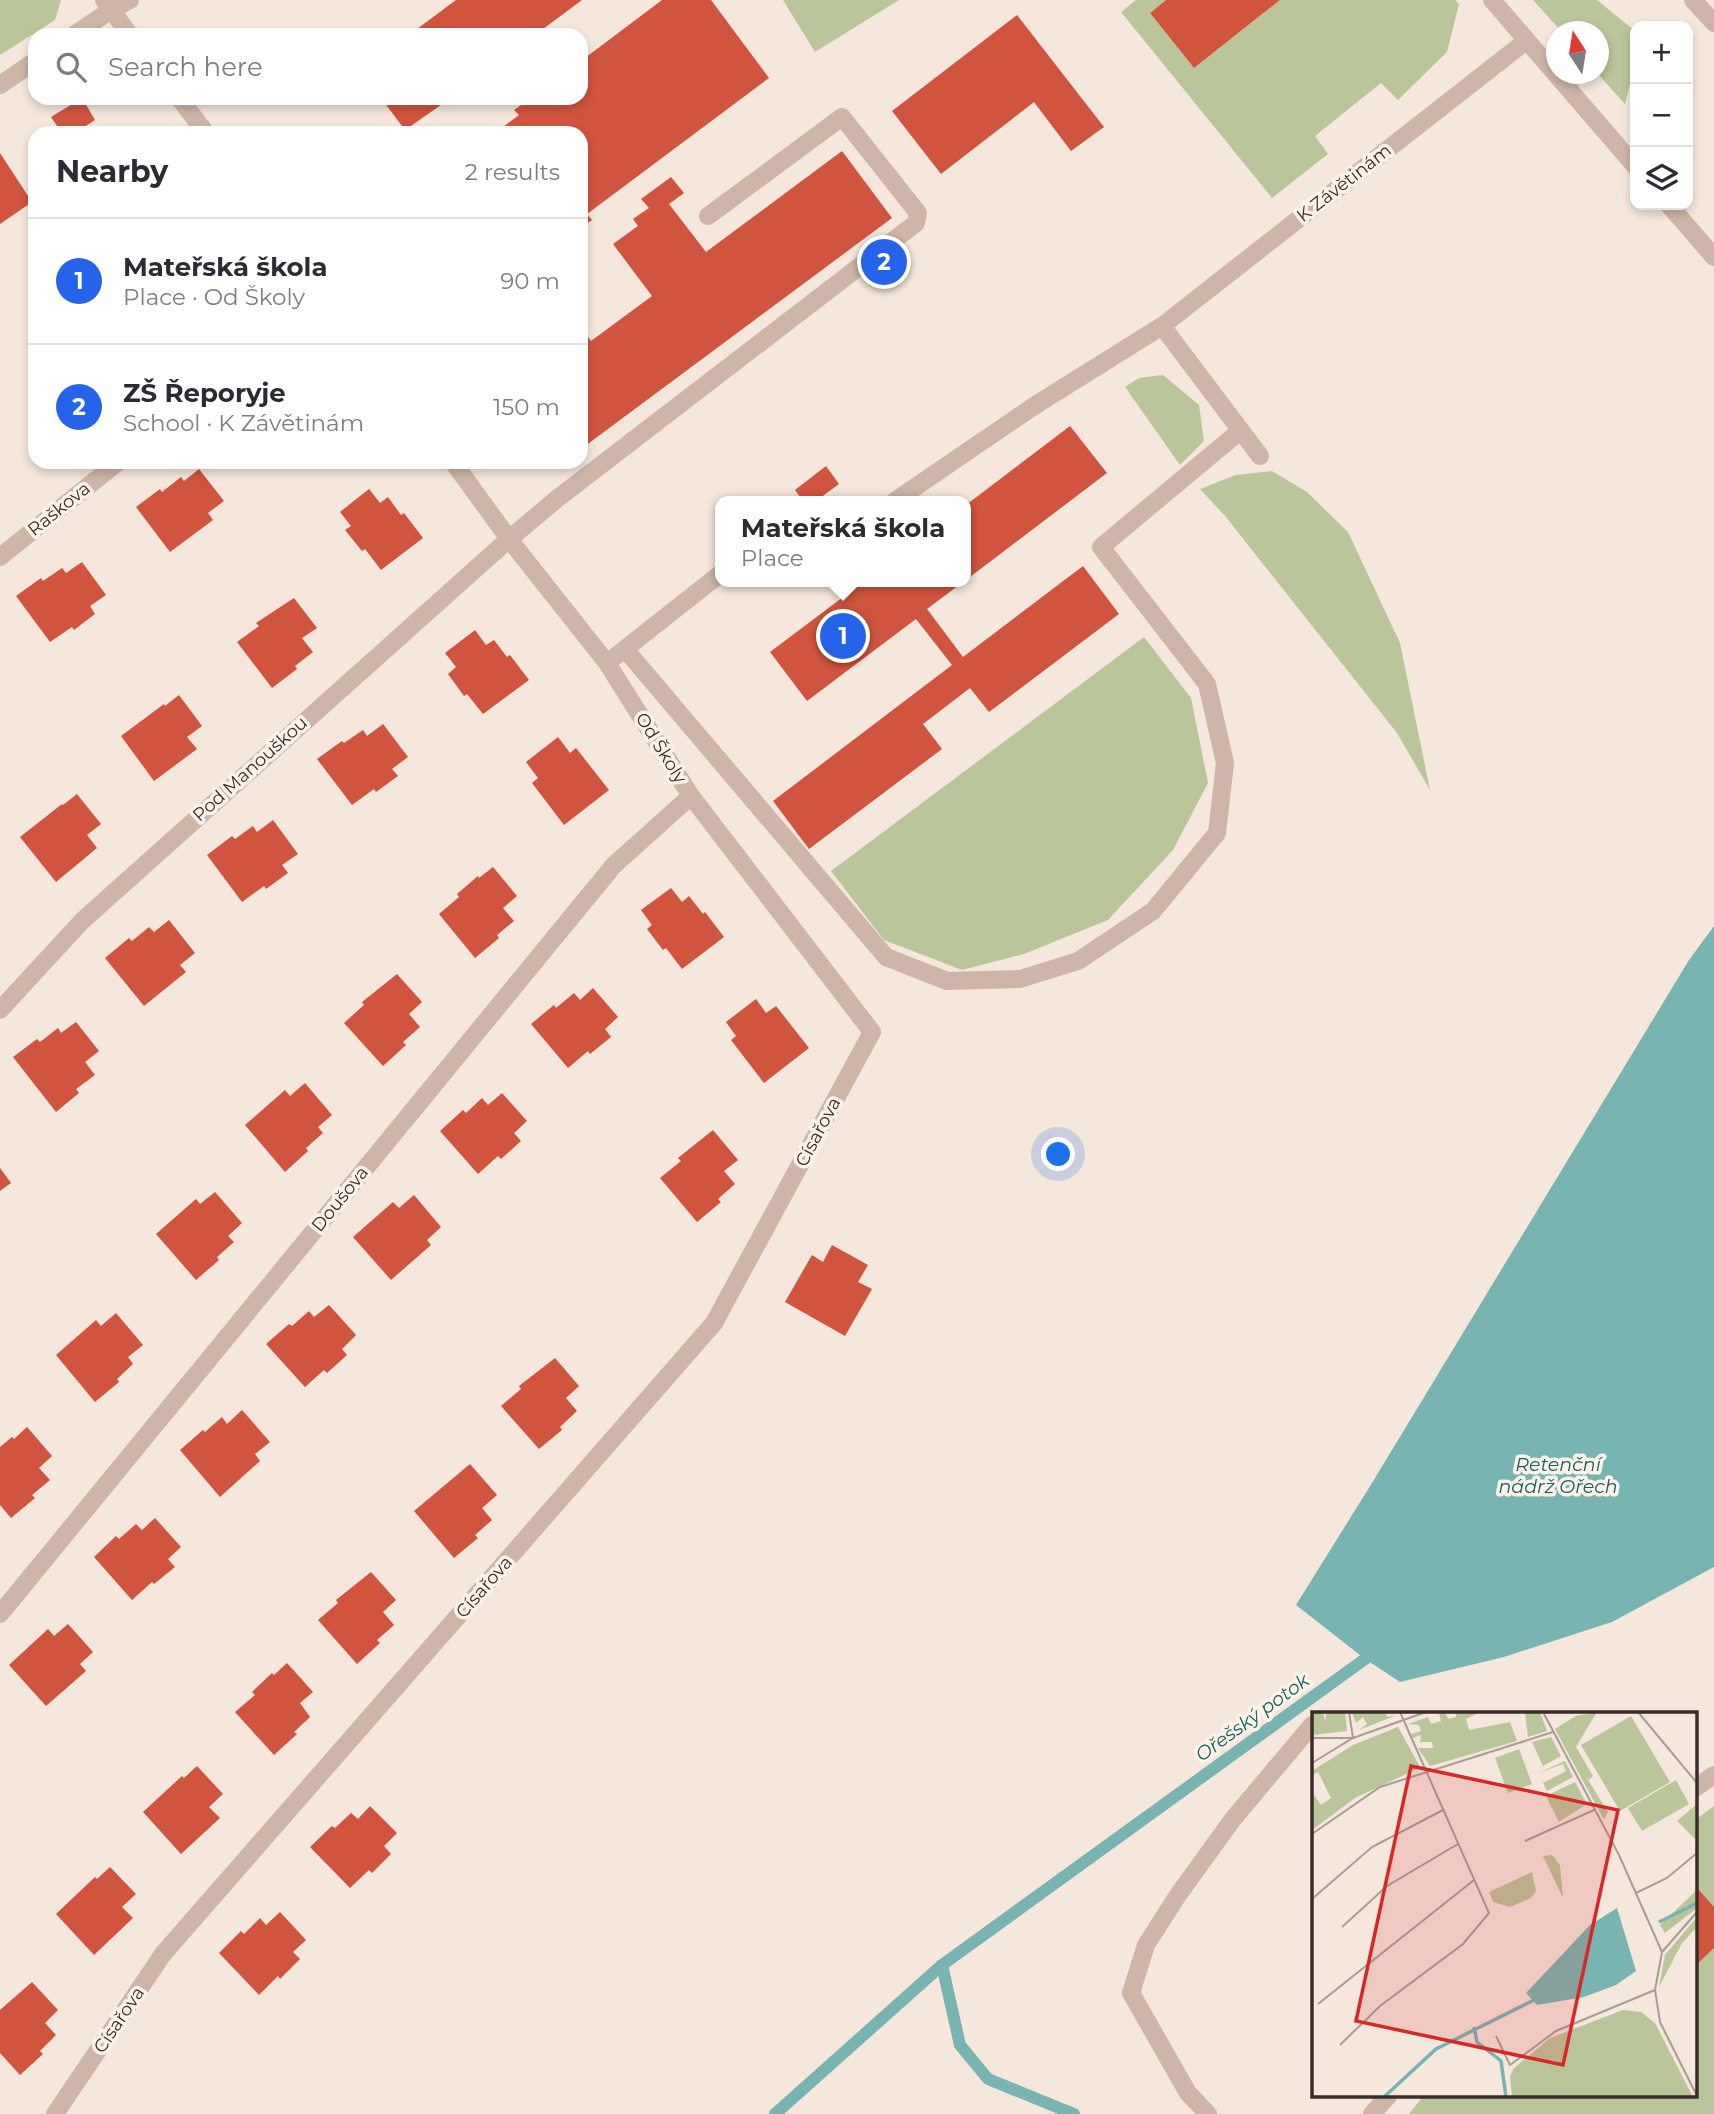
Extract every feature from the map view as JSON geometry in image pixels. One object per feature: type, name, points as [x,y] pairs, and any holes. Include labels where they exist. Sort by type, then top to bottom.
[{"type":"street","points":[[82,28],[107,5],[130,0]]},
{"type":"street","points":[[1492,0],[1630,160]]},
{"type":"street","points":[[1693,0],[1714,23]]},
{"type":"street","points":[[107,5],[125,28]]},
{"type":"street","name":"K Závětinám","points":[[902,496],[1034,406],[1163,326],[1526,41]]},
{"type":"street","points":[[0,85],[28,66]]},
{"type":"street","points":[[184,105],[201,126]]},
{"type":"street","name":"Pod Manouškou","points":[[0,1010],[92,911],[509,539],[558,498],[916,223],[919,213],[842,117],[708,216]]},
{"type":"street","points":[[1673,210],[1714,257]]},
{"type":"street","points":[[1163,326],[1260,456]]},
{"type":"street","points":[[625,649],[886,957],[947,981],[1020,979],[1078,961],[1153,911],[1217,833],[1225,764],[1207,684],[1101,547],[1240,431]]},
{"type":"street","name":"Raškova","points":[[0,557],[109,469]]},
{"type":"street","name":"Od Školy","points":[[458,469],[509,539],[607,663],[691,796],[872,1032]]},
{"type":"street","points":[[607,663],[715,578]]},
{"type":"street","name":"Doušova","points":[[0,1614],[614,865],[691,796]]},
{"type":"street","name":"Císařova","points":[[55,2114],[163,1954],[714,1323],[872,1032]]},
{"type":"street","points":[[1208,2114],[1188,2092],[1131,1993],[1146,1945],[1178,1895],[1233,1819],[1312,1725]]},
{"type":"street","points":[[1696,1787],[1714,1775]]},
{"type":"street","points":[[1372,2114],[1388,2096]]},
{"type":"green space","points":[[0,0],[61,0],[55,20],[42,28],[28,28],[28,37],[0,55]]},
{"type":"green space","points":[[783,0],[899,0],[815,52]]},
{"type":"green space","points":[[1136,0],[1166,0],[1150,13],[1194,68],[1280,0],[1455,0],[1459,4],[1447,52],[1398,100],[1381,83],[1315,136],[1328,154],[1272,198],[1121,12]]},
{"type":"green space","points":[[1533,0],[1597,0],[1630,27],[1630,84],[1625,104],[1607,84],[1609,21],[1552,21]]},
{"type":"green space","points":[[1163,375],[1199,405],[1204,441],[1180,465],[1125,387],[1139,378]]},
{"type":"green space","points":[[1272,471],[1307,492],[1348,532],[1400,643],[1430,790],[1397,733],[1225,516],[1200,489],[1236,475]]},
{"type":"green space","points":[[1144,637],[1191,698],[1208,783],[1173,850],[1108,920],[1024,954],[962,970],[884,940],[831,871]]},
{"type":"green space","points":[[1714,1806],[1714,2114],[1409,2114],[1423,2096],[1696,2096],[1696,1819]]},
{"type":"water","name":"Retenční nádrž Ořech","points":[[1714,926],[1714,1567],[1612,1622],[1504,1657],[1400,1682],[1365,1659],[1296,1605],[1689,960]]},
{"type":"building","points":[[456,0],[582,0],[544,28],[418,28]]},
{"type":"building","points":[[662,0],[711,0],[769,78],[588,213],[588,126],[504,126],[519,115],[514,110],[521,105],[588,105],[588,56]]},
{"type":"building","points":[[1166,0],[1280,0],[1194,68],[1150,13]]},
{"type":"building","points":[[1017,15],[1104,127],[1071,151],[1034,102],[941,174],[892,111]]},
{"type":"building","points":[[71,105],[86,105],[95,120],[86,126],[57,126],[51,117]]},
{"type":"building","points":[[386,105],[441,105],[411,126],[402,126]]},
{"type":"building","points":[[842,151],[892,218],[588,444],[588,337],[591,341],[652,296],[613,244],[638,226],[633,219],[649,208],[641,199],[671,177],[684,193],[669,204],[706,252]]},
{"type":"building","points":[[0,153],[28,196],[28,205],[0,224]]},
{"type":"building","points":[[1070,426],[1107,473],[971,576],[971,501]]},
{"type":"building","points":[[826,466],[839,484],[823,496],[799,496],[795,490]]},
{"type":"building","points":[[199,469],[224,501],[208,513],[213,520],[170,552],[136,507],[160,489],[162,492],[181,477],[184,481]]},
{"type":"building","points":[[369,489],[380,503],[388,497],[423,538],[381,570],[365,549],[362,551],[345,530],[351,526],[340,512]]},
{"type":"building","points":[[82,562],[106,595],[90,606],[95,614],[74,630],[72,627],[50,642],[16,596],[41,578],[43,581],[62,568],[66,573]]},
{"type":"building","points":[[1083,566],[1119,614],[989,712],[970,688],[923,724],[942,749],[809,849],[773,801],[952,665],[916,619],[807,701],[770,652],[856,587],[956,587],[927,609],[963,657]]},
{"type":"building","points":[[294,598],[317,628],[302,638],[313,652],[295,666],[297,669],[272,688],[237,642],[259,626],[256,623]]},
{"type":"building","points":[[475,630],[486,645],[494,640],[507,657],[510,655],[529,680],[483,714],[467,694],[464,696],[448,674],[456,667],[445,653]]},
{"type":"building","points":[[179,695],[202,726],[187,737],[197,749],[154,781],[121,736]]},
{"type":"building","points":[[383,724],[408,757],[392,769],[398,776],[352,805],[317,759],[342,741],[344,743],[363,730],[367,736]]},
{"type":"building","points":[[558,737],[570,753],[576,748],[609,790],[564,825],[532,783],[538,778],[526,762]]},
{"type":"building","points":[[77,794],[101,824],[87,835],[97,848],[56,882],[20,837]]},
{"type":"building","points":[[273,820],[298,854],[282,865],[288,873],[242,902],[207,855],[232,836],[235,839],[253,826],[257,832]]},
{"type":"building","points":[[493,867],[517,896],[503,908],[514,921],[475,958],[439,914],[459,897],[457,894]]},
{"type":"building","points":[[671,888],[682,902],[689,896],[724,937],[682,969],[647,929],[652,925],[641,910]]},
{"type":"building","points":[[169,920],[195,953],[180,965],[186,972],[144,1006],[105,958],[129,938],[132,941],[149,927],[154,932]]},
{"type":"building","points":[[397,974],[422,1002],[409,1014],[420,1027],[403,1042],[406,1045],[383,1066],[344,1023],[364,1005],[362,1002]]},
{"type":"building","points":[[593,988],[618,1017],[605,1029],[611,1037],[568,1068],[531,1024],[574,993],[580,1000]]},
{"type":"building","points":[[756,999],[766,1013],[776,1006],[809,1048],[764,1083],[731,1040],[736,1036],[726,1022]]},
{"type":"building","points":[[76,1022],[99,1051],[85,1062],[95,1075],[76,1089],[79,1093],[56,1112],[13,1057],[37,1039],[40,1042],[58,1028],[61,1033]]},
{"type":"building","points":[[305,1083],[332,1115],[318,1127],[323,1133],[285,1172],[245,1125],[285,1090],[290,1096]]},
{"type":"building","points":[[502,1093],[527,1121],[514,1133],[521,1141],[501,1159],[498,1156],[478,1174],[440,1131],[463,1110],[466,1113],[482,1098],[488,1105]]},
{"type":"building","points":[[713,1130],[738,1160],[724,1171],[735,1184],[718,1199],[721,1202],[697,1222],[660,1178],[681,1161],[678,1158]]},
{"type":"building","points":[[0,1168],[11,1183],[0,1191]]},
{"type":"building","points":[[215,1192],[242,1223],[228,1236],[234,1242],[217,1257],[219,1260],[196,1280],[156,1234],[196,1199],[200,1204]]},
{"type":"building","points":[[414,1195],[441,1227],[427,1240],[431,1245],[391,1280],[353,1237],[393,1202],[399,1208]]},
{"type":"building","points":[[832,1245],[868,1265],[858,1282],[872,1289],[845,1336],[785,1302],[812,1255],[823,1262]]},
{"type":"building","points":[[329,1305],[356,1335],[342,1349],[347,1355],[327,1373],[324,1370],[305,1387],[266,1344],[309,1311],[314,1317]]},
{"type":"building","points":[[116,1313],[143,1345],[128,1357],[133,1364],[117,1379],[119,1382],[95,1402],[56,1355],[96,1320],[101,1326]]},
{"type":"building","points":[[555,1358],[579,1386],[566,1398],[577,1411],[560,1427],[562,1430],[539,1449],[501,1406],[521,1389],[519,1386]]},
{"type":"building","points":[[242,1410],[270,1442],[255,1454],[260,1461],[220,1497],[180,1450],[222,1417],[227,1424]]},
{"type":"building","points":[[27,1427],[52,1456],[39,1468],[50,1480],[32,1495],[35,1498],[11,1518],[0,1505],[0,1447]]},
{"type":"building","points":[[470,1464],[497,1495],[482,1508],[492,1520],[475,1535],[478,1538],[454,1558],[414,1511]]},
{"type":"building","points":[[155,1518],[181,1547],[168,1559],[175,1567],[154,1584],[152,1582],[132,1600],[94,1557],[116,1536],[119,1539],[136,1524],[142,1530]]},
{"type":"building","points":[[371,1572],[396,1600],[383,1612],[394,1625],[377,1640],[380,1643],[357,1664],[318,1620],[338,1603],[336,1600]]},
{"type":"building","points":[[68,1624],[93,1652],[80,1664],[86,1671],[46,1706],[9,1665],[48,1629],[54,1636]]},
{"type":"building","points":[[287,1663],[313,1692],[300,1703],[310,1717],[294,1732],[297,1734],[274,1755],[235,1712],[255,1695],[252,1692],[272,1673],[274,1675]]},
{"type":"building","points":[[197,1766],[223,1794],[209,1807],[220,1818],[181,1854],[143,1812],[182,1776],[184,1778]]},
{"type":"building","points":[[370,1806],[397,1833],[384,1846],[391,1854],[372,1873],[369,1870],[350,1888],[310,1847],[332,1826],[335,1828],[351,1813],[358,1819]]},
{"type":"building","points":[[110,1867],[136,1894],[122,1907],[133,1918],[94,1955],[56,1914],[95,1877],[97,1879]]},
{"type":"building","points":[[1698,1889],[1714,1907],[1714,1948],[1696,1965]]},
{"type":"building","points":[[280,1912],[306,1940],[293,1952],[300,1959],[259,1995],[219,1953],[241,1931],[244,1934],[260,1918],[266,1925]]},
{"type":"building","points":[[32,1982],[58,2010],[45,2023],[56,2035],[40,2051],[43,2054],[20,2075],[0,2053],[0,2010]]},
{"type":"waterway","name":"Ořešský potok","points":[[775,2114],[942,1965],[1365,1659],[1377,1647]]},
{"type":"waterway","points":[[942,1965],[960,2045],[988,2079],[1074,2114]]},
{"type":"place","name":"ZŠ Řeporyje","points":[[884,262]]},
{"type":"place","name":"Mateřská škola","points":[[843,636]]}]
